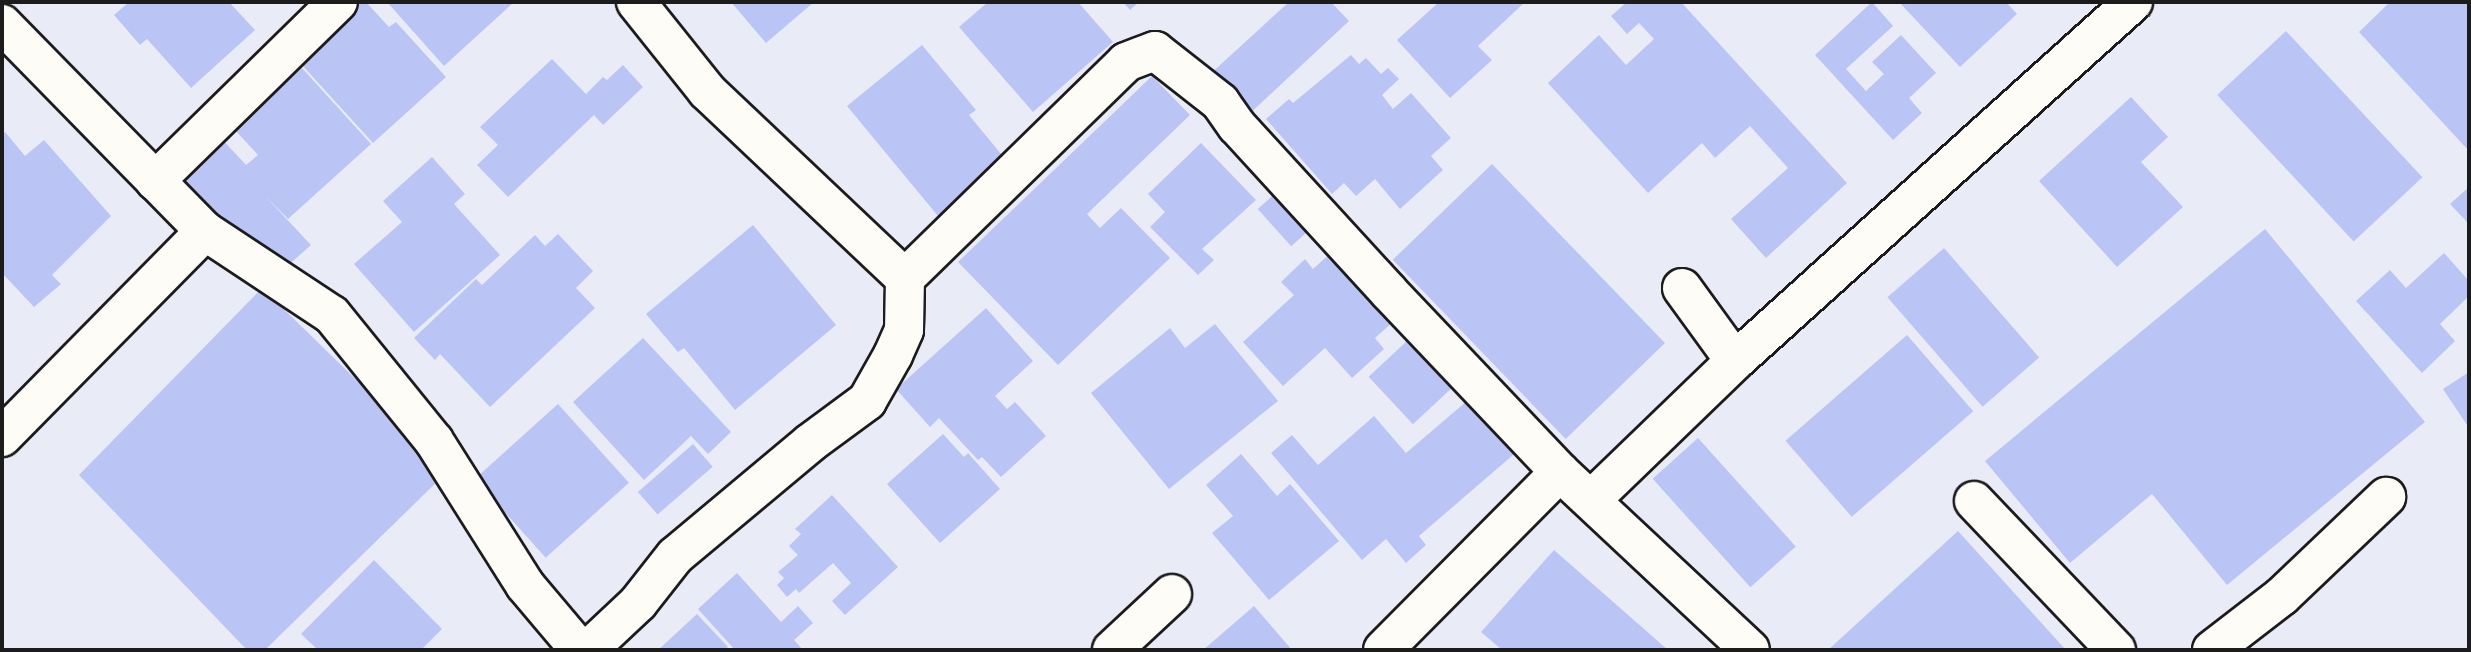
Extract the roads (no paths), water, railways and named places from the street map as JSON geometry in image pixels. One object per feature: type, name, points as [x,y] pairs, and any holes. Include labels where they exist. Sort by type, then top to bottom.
[{"type":"street","points":[[155,181],[338,2]]},
{"type":"street","points":[[636,2],[707,91],[905,278]]},
{"type":"street","points":[[1591,500],[1735,361],[2133,2]]},
{"type":"street","points":[[2,24],[205,231],[332,315],[434,441],[525,586],[580,650]]},
{"type":"street","points":[[588,650],[638,603],[675,556],[810,443],[867,401],[904,330],[905,278],[1126,62],[1155,51],[1220,102],[1237,126],[1326,224],[1560,472],[1750,650]]},
{"type":"street","points":[[2,437],[205,231]]},
{"type":"street","points":[[1682,288],[1735,361]]},
{"type":"street","points":[[1383,650],[1560,472]]},
{"type":"street","points":[[2212,650],[2282,596],[2386,497]]},
{"type":"street","points":[[1974,501],[2116,650]]},
{"type":"street","points":[[1112,650],[1172,594]]}]
